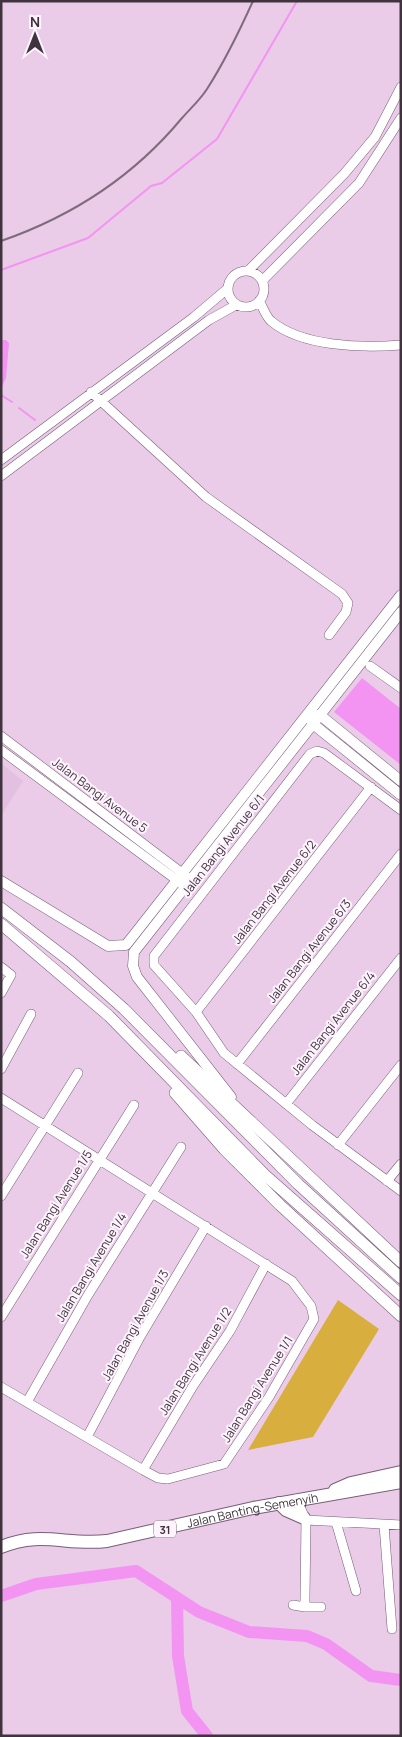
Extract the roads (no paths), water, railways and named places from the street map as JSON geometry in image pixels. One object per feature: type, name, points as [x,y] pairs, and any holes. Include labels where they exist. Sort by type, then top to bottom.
[{"type":"main road","points":[[1,908],[71,962],[253,1122],[401,1262]]},
{"type":"main road","points":[[1,924],[109,1016],[265,1175],[401,1295]]},
{"type":"main road","points":[[124,1008],[298,1184],[401,1278]]},
{"type":"main road","points":[[109,1016],[240,1166],[312,1236],[401,1316]]},
{"type":"main road","name":"Jalan Banting-Semenyih","points":[[328,1493],[351,1483],[401,1472]]},
{"type":"main road","name":"Jalan Banting-Semenyih","points":[[1,1547],[34,1538],[75,1542],[107,1541],[302,1498],[328,1493],[352,1492],[401,1482]]},
{"type":"main road","points":[[302,1498],[306,1520]]},
{"type":"main road","points":[[279,1503],[286,1510],[306,1520]]},
{"type":"street","points":[[1,460],[194,317],[227,289],[233,275],[248,271],[344,174],[374,137],[401,87]]},
{"type":"street","points":[[262,281],[359,183],[401,118]]},
{"type":"street","points":[[227,289],[231,301],[236,305],[251,307],[259,301],[264,292],[262,281],[256,274],[248,271]]},
{"type":"street","points":[[259,301],[270,320],[307,341],[384,346],[401,345]]},
{"type":"street","points":[[1,476],[210,320],[236,305]]},
{"type":"street","points":[[91,392],[100,403],[206,497],[342,594],[348,603],[346,612],[329,635]]},
{"type":"street","points":[[1,881],[32,898],[98,941],[108,946],[118,947],[126,945],[184,880],[311,719],[401,594]]},
{"type":"street","points":[[311,719],[320,715],[401,612]]},
{"type":"street","points":[[370,666],[400,685]]},
{"type":"street","points":[[320,715],[401,780]]},
{"type":"street","points":[[311,719],[401,795]]},
{"type":"street","name":"Jalan Bangi Avenue 5","points":[[1,736],[184,880]]},
{"type":"street","name":"Jalan Bangi Avenue 5","points":[[1,750],[184,880]]},
{"type":"street","name":"Jalan Bangi Avenue 6/1","points":[[196,1012],[154,964],[154,956],[158,948],[310,754],[316,752],[324,753],[371,787]]},
{"type":"street","points":[[371,787],[401,810]]},
{"type":"street","name":"Jalan Bangi Avenue 6/2","points":[[196,1012],[371,787]]},
{"type":"street","name":"Jalan Bangi Avenue 6/3","points":[[237,1064],[401,854]]},
{"type":"street","points":[[184,880],[138,945],[132,960],[134,971],[141,984],[253,1122]]},
{"type":"street","points":[[1,930],[15,936]]},
{"type":"street","name":"Jalan Bangi Avenue 6/4","points":[[286,1104],[401,958]]},
{"type":"street","points":[[1,967],[12,975],[1,994]]},
{"type":"street","points":[[196,1012],[224,1053],[338,1145],[401,1191]]},
{"type":"street","points":[[1,1069],[30,1014]]},
{"type":"street","points":[[338,1145],[401,1065]]},
{"type":"street","points":[[1,1196],[78,1073]]},
{"type":"street","name":"Jalan Bangi Avenue 1/1","points":[[1,1098],[292,1281],[311,1306],[314,1319],[269,1397],[224,1464],[168,1479],[158,1478],[143,1470],[1,1386]]},
{"type":"street","name":"Jalan Bangi Avenue 1/5","points":[[1,1317],[134,1105]]},
{"type":"street","name":"Jalan Bangi Avenue 1/4","points":[[27,1402],[88,1295],[181,1146]]},
{"type":"street","points":[[387,1181],[401,1164]]},
{"type":"street","name":"Jalan Bangi Avenue 1/3","points":[[87,1438],[140,1337],[206,1226]]},
{"type":"street","name":"Jalan Bangi Avenue 1/2","points":[[143,1470],[193,1386],[230,1331],[266,1264]]},
{"type":"street","points":[[305,1607],[306,1520],[401,1525]]},
{"type":"street","points":[[336,1522],[356,1591]]},
{"type":"street","points":[[384,1525],[392,1629]]},
{"type":"street","points":[[293,1605],[321,1607]]},
{"type":"waterway","points":[[1,270],[88,238],[151,186],[162,183],[217,139],[297,1]]},
{"type":"waterway","points":[[1,395],[12,402]]},
{"type":"waterway","points":[[19,408],[35,420]]},
{"type":"waterway","points":[[1,1596],[36,1584],[136,1571],[199,1612],[249,1632],[307,1636],[326,1644],[371,1676],[401,1680]]},
{"type":"waterway","points":[[177,1598],[178,1656],[187,1711],[207,1736]]},
{"type":"railway","points":[[1,241],[27,231],[77,206],[123,176],[144,158],[204,93],[226,57],[253,1]]}]
